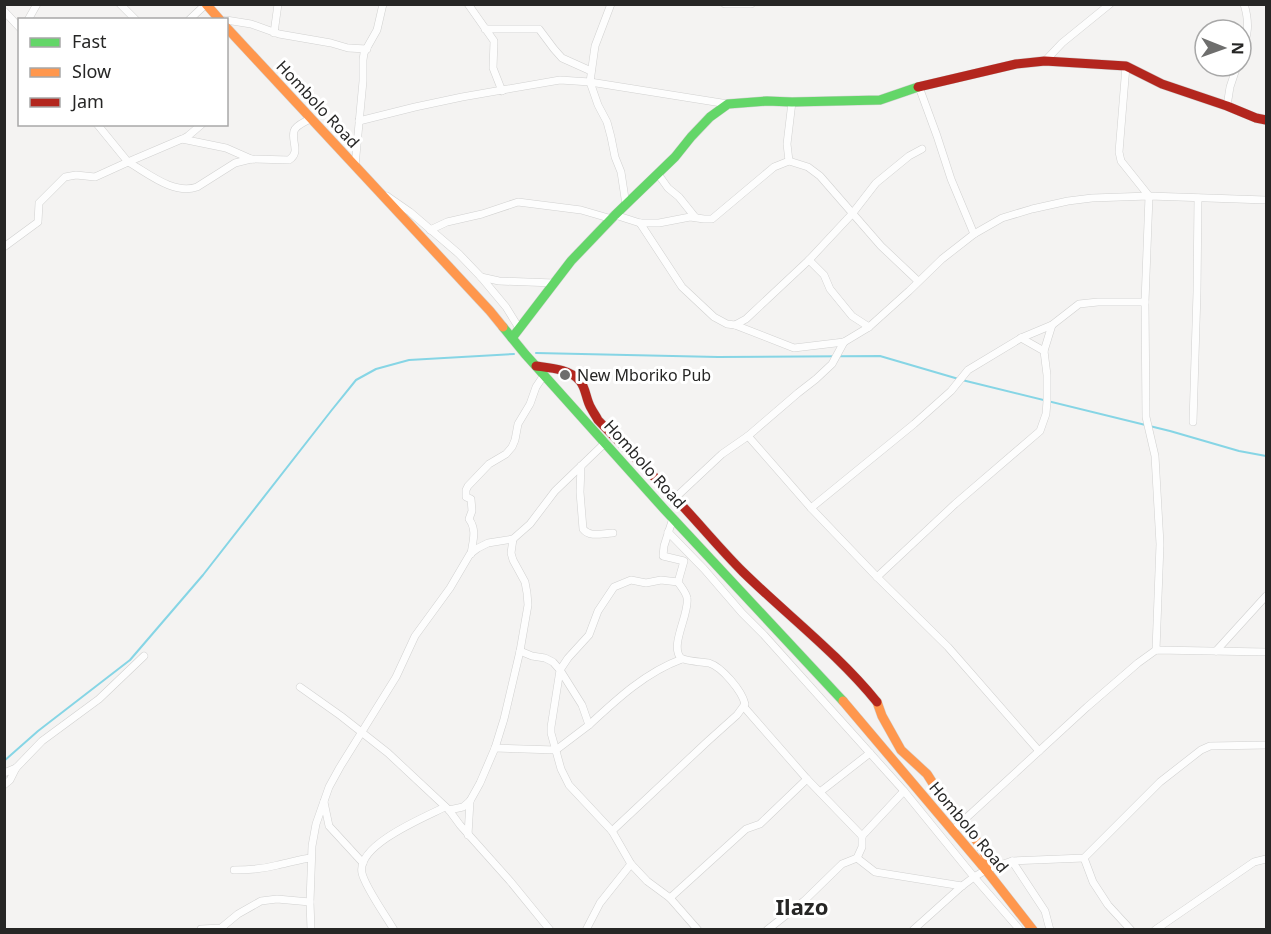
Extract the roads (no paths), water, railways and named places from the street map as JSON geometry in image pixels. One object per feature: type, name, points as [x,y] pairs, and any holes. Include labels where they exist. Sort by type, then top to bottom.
[{"type":"street","points":[[29,18],[38,4]]},
{"type":"street","points":[[120,4],[134,18]]},
{"type":"street","points":[[191,18],[206,4],[222,18]]},
{"type":"street","points":[[274,33],[278,4]]},
{"type":"street","points":[[356,166],[364,53],[377,30],[382,4]]},
{"type":"street","points":[[468,4],[494,41],[493,68],[502,91]]},
{"type":"street","points":[[611,4],[595,46],[590,82],[607,122],[621,172],[626,205]]},
{"type":"street","points":[[725,4],[752,4]]},
{"type":"street","points":[[1045,61],[1062,43],[1110,4]]},
{"type":"street","points":[[4,11],[8,18]]},
{"type":"street","points":[[228,20],[251,24],[274,33],[348,48],[367,49]]},
{"type":"street","name":"Hombolo Road","points":[[228,29],[490,311],[536,366],[673,518],[852,712],[986,870],[1033,930]]},
{"type":"street","points":[[485,29],[539,29],[562,58],[591,71]]},
{"type":"street","points":[[359,121],[415,107],[560,80],[590,82],[728,104],[767,101],[880,100],[919,87],[1016,64],[1045,61],[1126,66],[1162,84],[1266,120]]},
{"type":"street","points":[[1126,66],[1119,152],[1121,161],[1149,196],[1145,302],[1146,417],[1155,456],[1160,544],[1156,650]]},
{"type":"street","points":[[1227,106],[1233,78]]},
{"type":"street","points":[[919,87],[938,136],[951,179],[974,234]]},
{"type":"street","points":[[789,161],[787,144],[792,102]]},
{"type":"street","points":[[512,338],[571,261],[675,157],[710,117],[728,104]]},
{"type":"street","points":[[99,126],[128,162],[174,187],[190,189],[235,163],[251,159],[289,160],[295,153],[294,131],[310,118]]},
{"type":"street","points":[[4,247],[38,222],[39,203],[66,177],[76,174],[95,177],[182,139],[200,126]]},
{"type":"street","points":[[182,139],[226,148],[251,159]]},
{"type":"street","points":[[735,325],[746,319],[809,260],[852,214],[876,183],[909,156],[922,149]]},
{"type":"street","points":[[430,230],[447,222],[518,202],[570,208],[640,223],[659,223],[695,217],[712,219],[774,167],[789,161],[808,167],[820,176],[881,246],[918,281]]},
{"type":"street","points":[[658,174],[695,217]]},
{"type":"street","points":[[382,193],[410,212],[459,254],[506,307],[519,328]]},
{"type":"street","points":[[640,223],[682,287],[714,317],[727,324],[794,348],[844,342],[869,327],[957,245],[1002,218],[1032,209],[1092,198],[1149,196],[1266,200]]},
{"type":"street","points":[[1193,422],[1198,198]]},
{"type":"street","points":[[809,260],[824,275],[830,289],[852,316],[869,327]]},
{"type":"street","points":[[481,277],[500,281],[554,283]]},
{"type":"street","points":[[811,508],[914,424],[951,391],[968,370],[1021,338],[1052,325],[1079,304],[1145,302]]},
{"type":"street","points":[[877,577],[955,504],[1040,431],[1046,414],[1047,401],[1044,351],[1052,325]]},
{"type":"street","points":[[1021,338],[1044,351]]},
{"type":"street","points":[[675,498],[722,454],[748,436],[832,364],[844,342]]},
{"type":"street","points":[[536,366],[566,372],[579,380],[598,420],[675,498],[742,572],[800,624],[865,688],[877,703],[885,724],[901,750],[927,774],[946,804],[982,848],[988,861],[986,870]]},
{"type":"street","points":[[311,930],[311,858],[316,824],[323,801],[340,767],[399,670],[415,636],[450,588],[470,554],[474,525],[469,519],[472,511],[471,500],[466,497],[465,490],[489,464],[510,451],[518,424],[544,375]]},
{"type":"street","points":[[748,436],[811,508],[948,647],[1039,751]]},
{"type":"street","points":[[470,554],[488,543],[513,539],[530,524],[547,500],[606,442]]},
{"type":"street","points":[[581,466],[579,492],[583,530],[591,535],[613,533]]},
{"type":"street","points":[[673,518],[663,556],[684,561],[678,582]]},
{"type":"street","points":[[668,532],[715,580],[742,613],[904,791],[1020,930]]},
{"type":"street","points":[[394,930],[367,885],[361,871],[363,863],[368,855],[391,834],[447,809],[463,807],[470,801],[480,783],[504,719],[528,605],[525,582],[511,553],[513,539]]},
{"type":"street","points":[[682,659],[678,650],[678,642],[687,601],[678,582],[661,580],[646,583],[631,580],[614,587],[598,611],[589,635],[560,670],[551,727],[561,769],[569,785],[612,831],[631,864],[654,887],[670,898],[698,930]]},
{"type":"street","points":[[1216,651],[1266,596]]},
{"type":"street","points":[[952,831],[1138,663],[1156,650],[1266,652]]},
{"type":"street","points":[[519,651],[553,662],[582,705],[589,725]]},
{"type":"street","points":[[4,785],[10,780],[16,768],[42,741],[99,699],[144,656]]},
{"type":"street","points":[[495,748],[556,750],[589,725],[622,695],[666,664],[682,659],[711,664],[719,668],[742,696],[745,702],[744,707],[612,831]]},
{"type":"street","points":[[300,687],[388,753],[447,809],[550,930]]},
{"type":"street","points":[[744,707],[807,779],[862,836]]},
{"type":"street","points":[[913,930],[962,886],[986,870],[1011,861],[1084,858],[1160,782],[1206,747],[1266,745]]},
{"type":"street","points":[[820,792],[870,753]]},
{"type":"street","points":[[4,773],[16,768]]},
{"type":"street","points":[[914,784],[927,774]]},
{"type":"street","points":[[670,898],[746,829],[760,824],[807,779]]},
{"type":"street","points":[[767,930],[804,901],[842,864],[857,858],[862,847],[862,836],[904,791]]},
{"type":"street","points":[[323,801],[328,826],[363,863]]},
{"type":"street","points":[[468,835],[470,801]]},
{"type":"street","points":[[234,870],[265,868],[311,858]]},
{"type":"street","points":[[857,858],[875,872],[962,886]]},
{"type":"street","points":[[1084,858],[1094,882],[1108,905],[1131,930]]},
{"type":"street","points":[[1155,930],[1254,862],[1266,859]]},
{"type":"street","points":[[1011,861],[1045,911],[1050,930]]},
{"type":"street","points":[[586,930],[600,903],[631,864]]},
{"type":"street","points":[[201,929],[221,928],[238,914],[266,900],[310,902]]},
{"type":"waterway","points":[[536,353],[718,357],[880,356],[962,380],[1266,456]]},
{"type":"waterway","points":[[4,761],[38,731],[130,660],[203,575],[356,380],[376,369],[409,360],[514,354]]},
{"type":"place","name":"New Mboriko Pub","points":[[565,375]]},
{"type":"district","name":"Ilazo","points":[[802,907]]}]
